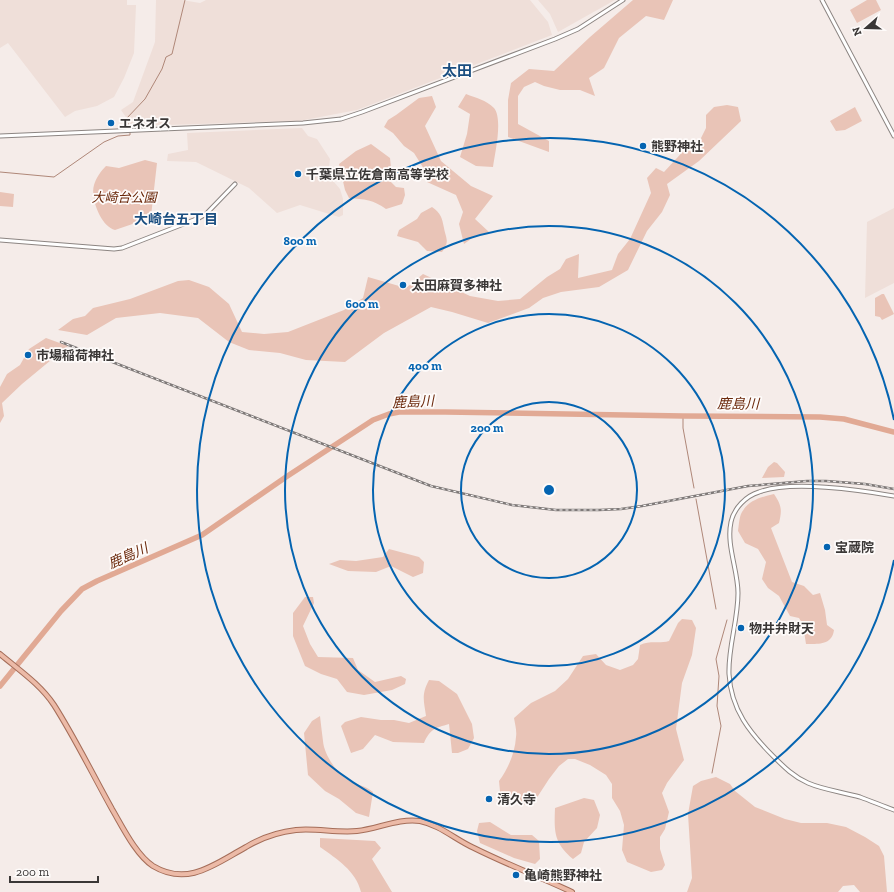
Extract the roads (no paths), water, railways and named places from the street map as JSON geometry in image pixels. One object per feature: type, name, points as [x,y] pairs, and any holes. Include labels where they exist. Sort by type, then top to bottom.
[{"type":"main road","points":[[0,654],[43,691],[54,705],[130,841],[149,862],[160,870],[176,874],[197,873],[257,841],[284,832],[309,829],[357,831],[412,820],[431,824],[485,854],[572,892]]},
{"type":"street","points":[[0,136],[303,123],[341,119],[378,107],[555,39],[578,29],[624,0]]},
{"type":"street","points":[[822,0],[894,136]]},
{"type":"street","points":[[0,240],[118,249],[199,218],[206,214],[235,184]]},
{"type":"street","points":[[894,496],[866,491],[804,486],[770,489],[751,495],[743,501],[736,509],[730,527],[738,593],[737,614],[731,646],[729,675],[734,699],[740,715],[748,728],[756,740],[790,772],[809,784],[861,798],[894,810]]},
{"type":"waterway","points":[[130,128],[126,119],[145,99],[162,69],[166,57],[172,54],[185,0]]},
{"type":"waterway","points":[[0,172],[54,177],[104,142],[118,136],[130,135],[130,132]]},
{"type":"waterway","name":"鹿島川","points":[[0,686],[61,611],[82,589],[202,535],[286,477],[373,420],[389,414],[399,412],[445,412],[820,417],[844,419],[894,432]]},
{"type":"waterway","points":[[683,416],[683,428],[694,488]]},
{"type":"waterway","points":[[696,499],[716,609]]},
{"type":"waterway","points":[[712,773],[721,726],[717,706],[719,676],[716,659],[727,620]]},
{"type":"railway","points":[[61,342],[431,486],[512,505],[556,510],[621,509],[748,486],[807,481],[865,484],[894,489]]},
{"type":"place","name":"エネオス","points":[[111,123]]},
{"type":"place","name":"熊野神社","points":[[643,146]]},
{"type":"place","name":"千葉県立佐倉南高等学校","points":[[298,174]]},
{"type":"place","name":"太田麻賀多神社","points":[[403,285]]},
{"type":"place","name":"市場稲荷神社","points":[[28,355]]},
{"type":"place","name":"宝蔵院","points":[[827,547]]},
{"type":"place","name":"物井弁財天","points":[[741,628]]},
{"type":"place","name":"清久寺","points":[[489,799]]},
{"type":"place","name":"亀崎熊野神社","points":[[516,875]]},
{"type":"district","name":"太田","points":[[457,71]]},
{"type":"district","name":"大崎台五丁目","points":[[176,219]]},
{"type":"park label","name":"大崎台公園","points":[[124,197]]}]
